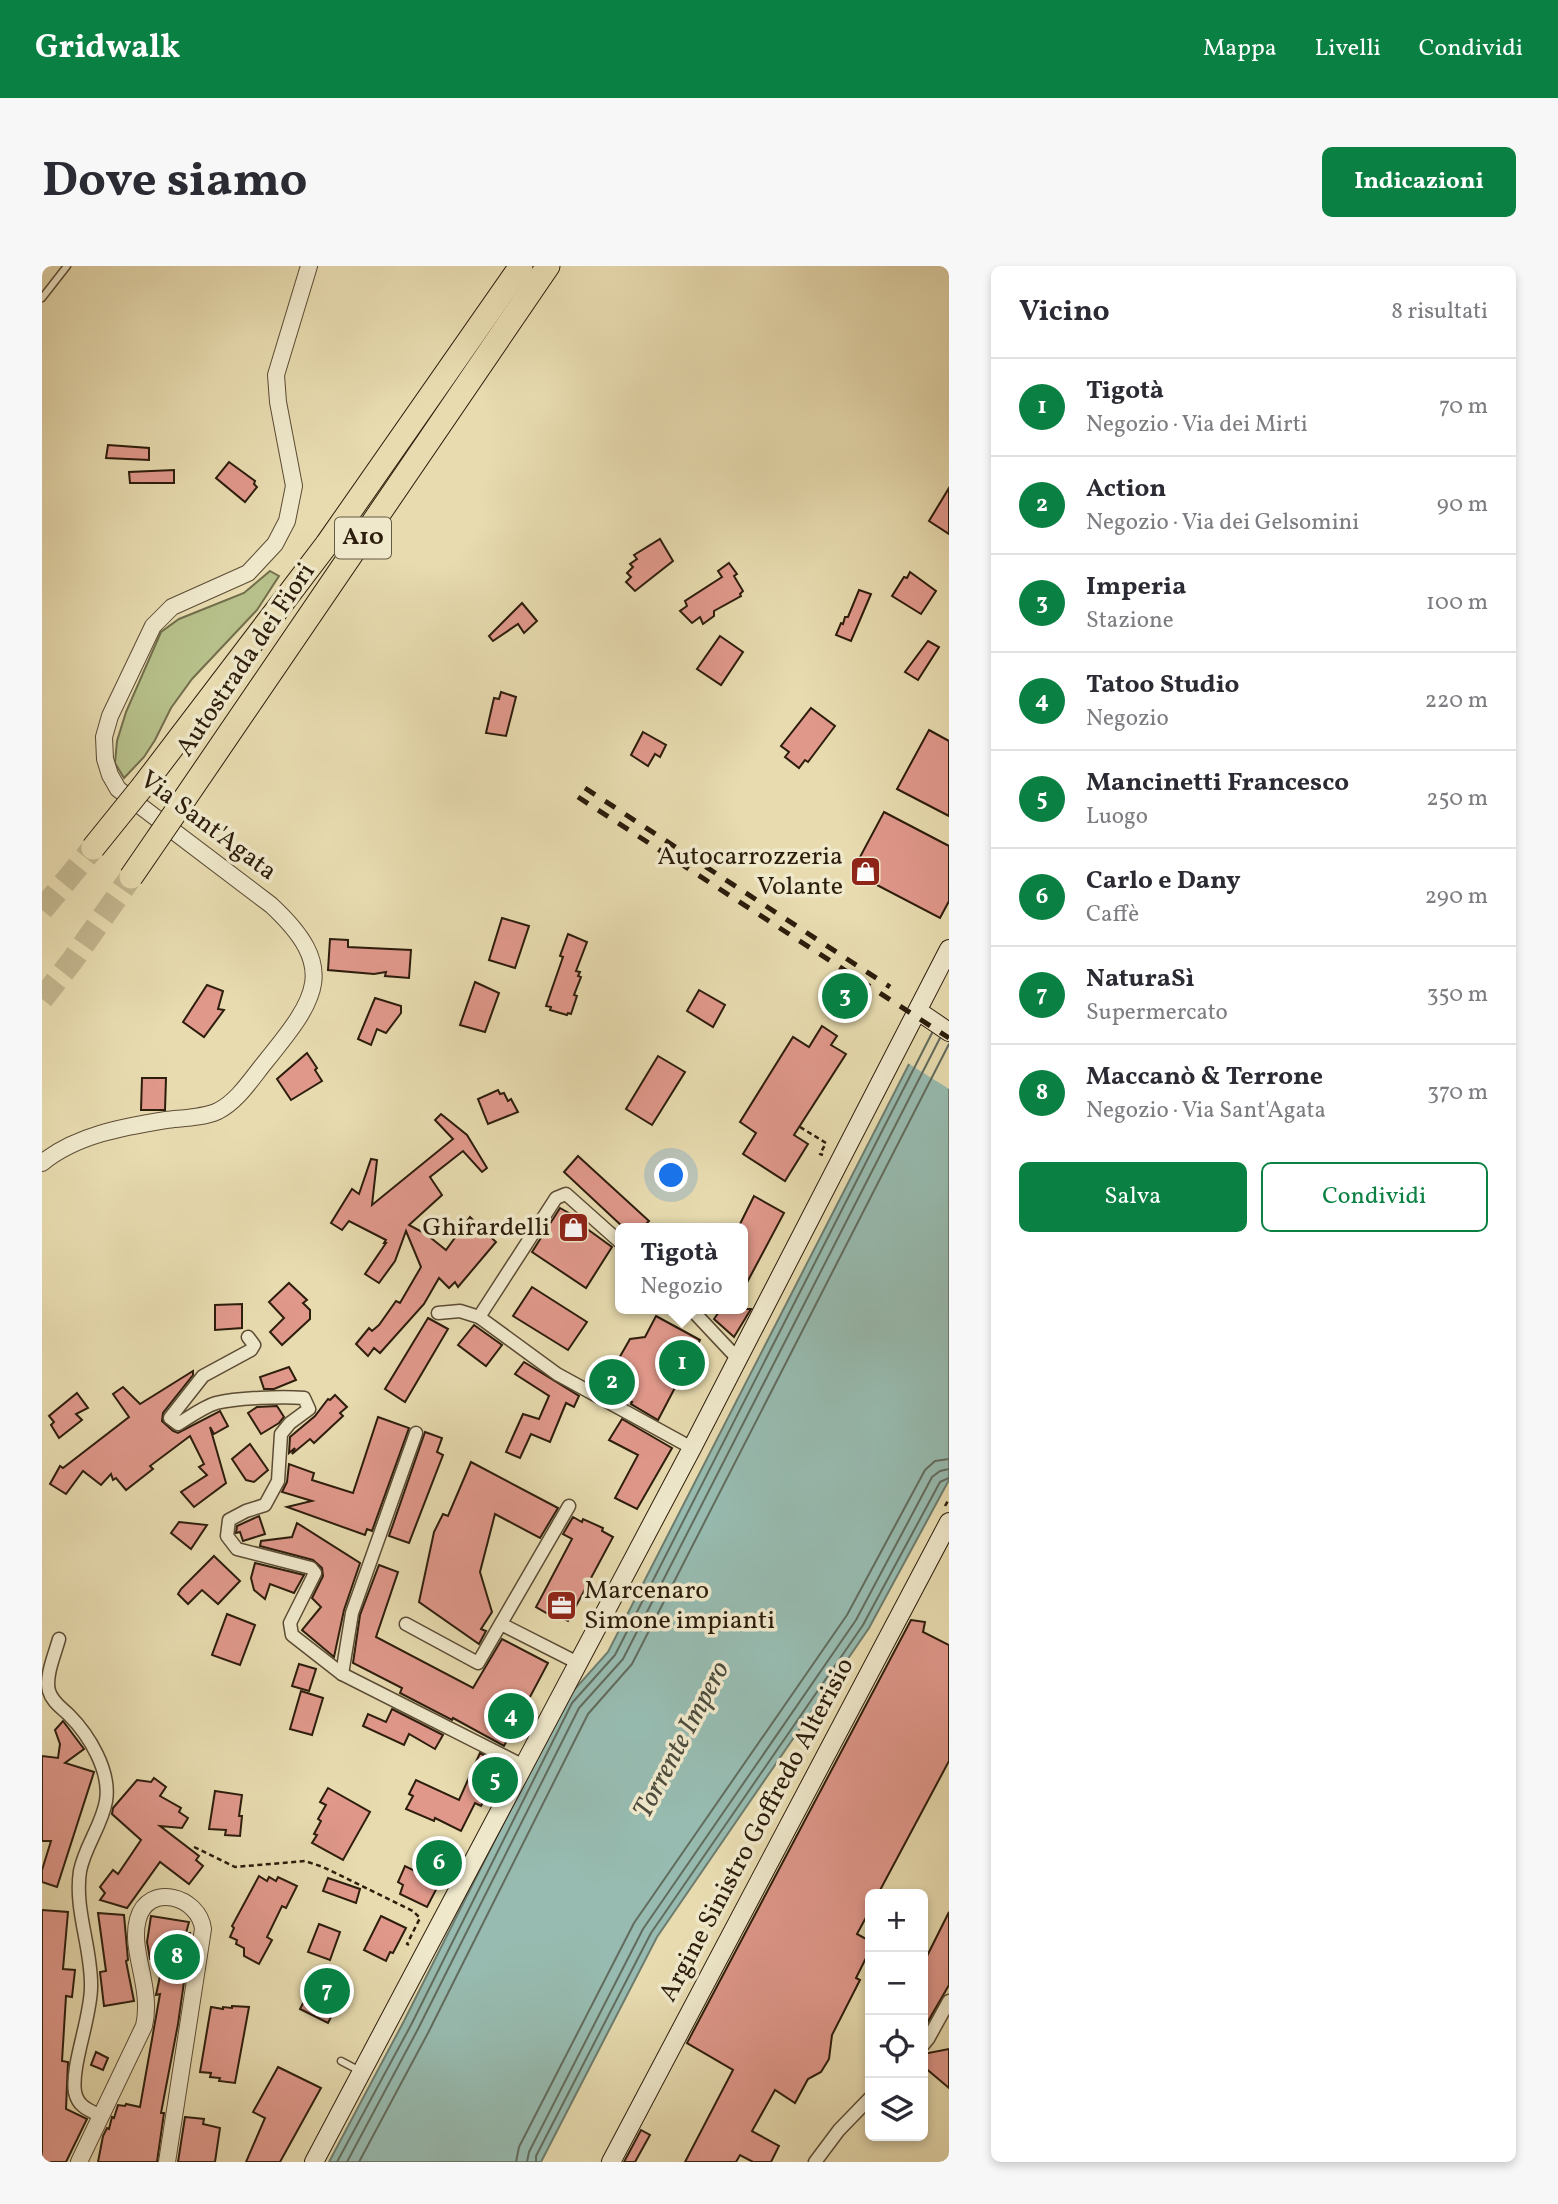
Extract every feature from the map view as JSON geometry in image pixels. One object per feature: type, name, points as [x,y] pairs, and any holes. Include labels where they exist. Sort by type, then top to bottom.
[{"type":"highway","name":"Autostrada dei Fiori","points":[[93,848],[319,555],[521,266]]},
{"type":"highway","name":"Autostrada dei Fiori","points":[[131,877],[548,266]]},
{"type":"main road","points":[[314,2162],[692,1448],[949,949]]},
{"type":"main road","points":[[918,1011],[949,1032]]},
{"type":"main road","name":"Argine Sinistro Goffredo Alterisio","points":[[611,2162],[949,1522]]},
{"type":"street","name":"Via Sant'Agata","points":[[42,1162],[74,1142],[136,1125],[202,1116],[218,1111],[251,1080],[295,1026],[310,998],[314,980],[313,961],[305,942],[289,922],[271,905],[118,789],[110,775],[103,748],[110,716],[153,626],[172,607],[247,573],[275,544],[287,521],[294,486],[278,402],[276,375],[309,266]]},
{"type":"street","points":[[479,1317],[556,1198],[566,1194],[615,1238]]},
{"type":"street","points":[[438,1313],[460,1311],[479,1317],[557,1374],[692,1448]]},
{"type":"street","points":[[696,1314],[738,1359]]},
{"type":"street","points":[[248,1336],[254,1345],[251,1350],[203,1376],[170,1418],[178,1424],[216,1404],[292,1397],[304,1398],[309,1409],[290,1423],[281,1434],[278,1481],[265,1505],[229,1520],[226,1536],[237,1549],[311,1568],[315,1573],[290,1623],[292,1635],[342,1675],[524,1766]]},
{"type":"street","points":[[342,1675],[352,1614],[416,1433]]},
{"type":"street","points":[[406,1624],[478,1663],[569,1506]]},
{"type":"street","points":[[501,1624],[578,1663]]},
{"type":"street","points":[[54,1701],[48,1682],[59,1639]]},
{"type":"street","points":[[42,1692],[72,1717],[93,1746],[103,1769],[106,1796],[81,1869],[79,1898],[92,1989],[75,2084],[78,2102],[82,2107],[101,2116]]},
{"type":"street","points":[[79,2162],[144,2026],[147,2012],[146,1991],[136,1936],[138,1919],[152,1900],[173,1897],[187,1903],[199,1914],[203,1939],[167,2162]]},
{"type":"street","points":[[928,2039],[949,2001]]},
{"type":"street","points":[[815,2162],[839,2130],[865,2103]]},
{"type":"lane","points":[[42,298],[67,266]]},
{"type":"lane","points":[[341,2061],[362,2072]]},
{"type":"path","points":[[800,1127],[826,1143],[820,1154],[823,1156]]},
{"type":"path","points":[[194,1847],[235,1867],[305,1861],[323,1867],[414,1911],[420,1918],[407,1944],[425,1952]]},
{"type":"green space","points":[[270,571],[279,576],[257,610],[192,679],[171,708],[144,757],[124,778],[115,763],[117,741],[126,712],[161,632],[179,619],[244,593]]},
{"type":"water","name":"Torrente Impero","points":[[949,986],[949,1480],[869,1628],[657,1937],[541,2162],[329,2162],[404,2021],[566,1699],[608,1652]]},
{"type":"pier","points":[[946,984],[949,986],[949,1089],[906,1062]]},
{"type":"building","points":[[108,445],[149,448],[149,460],[106,458]]},
{"type":"building","points":[[229,462],[255,481],[257,487],[245,502],[216,478]]},
{"type":"building","points":[[174,470],[174,483],[130,483],[129,472]]},
{"type":"building","points":[[949,488],[949,534],[929,521]]},
{"type":"building","points":[[660,539],[673,561],[635,591],[626,582],[631,577],[627,573],[633,567],[630,564],[637,559],[634,555]]},
{"type":"building","points":[[729,563],[737,574],[734,576],[743,591],[741,596],[714,611],[714,616],[703,624],[700,617],[692,623],[680,611],[687,606],[685,601],[722,577],[718,571]]},
{"type":"building","points":[[910,572],[936,591],[921,614],[892,596]]},
{"type":"building","points":[[859,590],[871,594],[851,641],[836,635],[845,617],[848,617]]},
{"type":"building","points":[[522,603],[537,621],[524,633],[518,624],[493,641],[489,636]]},
{"type":"building","points":[[720,636],[743,652],[721,685],[697,669]]},
{"type":"building","points":[[928,641],[939,647],[918,680],[905,672]]},
{"type":"building","points":[[501,692],[516,697],[506,736],[486,733],[494,698],[499,699]]},
{"type":"building","points":[[811,708],[835,726],[808,762],[805,760],[799,768],[785,757],[789,752],[781,746]]},
{"type":"building","points":[[929,730],[949,741],[949,816],[897,789]]},
{"type":"building","points":[[643,732],[666,745],[660,757],[655,754],[648,766],[631,755]]},
{"type":"building","points":[[884,812],[949,846],[949,901],[940,918],[852,872]]},
{"type":"building","points":[[502,918],[529,926],[515,968],[489,960]]},
{"type":"building","points":[[568,934],[587,942],[576,971],[580,972],[578,976],[581,977],[574,995],[577,996],[571,1014],[567,1015],[550,1010],[551,1007],[546,1006]]},
{"type":"building","points":[[330,939],[348,940],[348,947],[411,950],[409,978],[385,976],[386,972],[374,974],[328,970]]},
{"type":"building","points":[[475,982],[499,993],[485,1032],[460,1025]]},
{"type":"building","points":[[207,985],[223,991],[218,1009],[224,1010],[204,1037],[183,1022]]},
{"type":"building","points":[[699,990],[725,1005],[713,1027],[687,1011]]},
{"type":"building","points":[[375,998],[401,1006],[401,1013],[386,1033],[377,1029],[371,1045],[358,1039]]},
{"type":"building","points":[[822,1026],[837,1036],[831,1045],[846,1054],[794,1135],[808,1144],[785,1181],[743,1154],[756,1133],[740,1122],[793,1037],[809,1047]]},
{"type":"building","points":[[307,1053],[322,1081],[291,1100],[277,1079]]},
{"type":"building","points":[[658,1056],[685,1072],[652,1125],[626,1109]]},
{"type":"building","points":[[142,1078],[166,1078],[165,1110],[141,1110]]},
{"type":"building","points":[[498,1090],[500,1094],[504,1093],[508,1101],[511,1099],[518,1112],[488,1124],[478,1099]]},
{"type":"building","points":[[441,1114],[467,1135],[487,1168],[482,1172],[463,1151],[430,1177],[442,1195],[409,1225],[446,1250],[470,1217],[496,1242],[458,1287],[455,1282],[449,1288],[439,1278],[424,1304],[380,1353],[374,1348],[368,1356],[356,1344],[369,1328],[372,1331],[379,1325],[396,1301],[400,1303],[421,1267],[406,1231],[395,1261],[379,1283],[365,1274],[386,1240],[349,1221],[342,1230],[331,1223],[352,1189],[359,1194],[371,1159],[377,1160],[372,1205],[453,1139],[435,1120]]},
{"type":"building","points":[[578,1156],[649,1221],[619,1223],[564,1172]]},
{"type":"building","points":[[754,1196],[784,1213],[748,1281],[748,1223],[740,1223]]},
{"type":"building","points":[[560,1208],[612,1247],[586,1288],[532,1252]]},
{"type":"building","points":[[289,1283],[307,1300],[303,1303],[310,1310],[310,1319],[282,1345],[270,1332],[284,1318],[269,1302]]},
{"type":"building","points":[[532,1287],[587,1322],[568,1350],[513,1316]]},
{"type":"building","points":[[242,1304],[242,1328],[215,1330],[215,1305]]},
{"type":"building","points":[[718,1314],[748,1314],[734,1337],[714,1319]]},
{"type":"building","points":[[656,1316],[700,1340],[658,1420],[631,1404],[632,1402],[602,1388],[630,1339],[645,1337]]},
{"type":"building","points":[[428,1318],[448,1329],[405,1402],[385,1389]]},
{"type":"building","points":[[474,1325],[502,1345],[486,1366],[458,1345]]},
{"type":"building","points":[[524,1362],[579,1396],[574,1407],[566,1403],[550,1442],[531,1434],[520,1458],[506,1452],[523,1414],[539,1419],[549,1396],[515,1374]]},
{"type":"building","points":[[289,1367],[296,1380],[274,1389],[264,1389],[260,1377]]},
{"type":"building","points":[[193,1371],[193,1375],[163,1413],[162,1421],[178,1433],[220,1411],[228,1426],[214,1434],[210,1427],[226,1483],[194,1507],[181,1492],[207,1475],[199,1467],[204,1464],[190,1436],[150,1466],[153,1469],[126,1490],[116,1478],[113,1480],[111,1474],[101,1485],[83,1471],[66,1494],[50,1484],[60,1466],[63,1468],[129,1417],[113,1394],[123,1387],[140,1404]]},
{"type":"building","points":[[77,1393],[88,1408],[76,1414],[82,1420],[59,1438],[49,1416]]},
{"type":"building","points":[[335,1395],[347,1407],[340,1413],[343,1416],[314,1443],[310,1439],[292,1454],[295,1448],[289,1453],[290,1437]]},
{"type":"building","points":[[277,1406],[284,1417],[261,1434],[248,1413],[257,1407]]},
{"type":"building","points":[[378,1417],[409,1428],[372,1531],[367,1529],[365,1535],[287,1507],[312,1501],[282,1492],[287,1482],[289,1464],[314,1473],[312,1480],[353,1493]]},
{"type":"building","points":[[622,1419],[672,1448],[637,1509],[615,1498],[638,1455],[609,1440]]},
{"type":"building","points":[[425,1432],[442,1438],[437,1452],[443,1455],[409,1543],[389,1536]]},
{"type":"building","points":[[250,1444],[268,1470],[254,1482],[246,1480],[232,1459]]},
{"type":"building","points":[[471,1462],[558,1508],[540,1538],[495,1514],[480,1572],[492,1612],[481,1629],[486,1631],[479,1644],[419,1602],[434,1532],[443,1514],[448,1516]]},
{"type":"building","points":[[259,1516],[265,1534],[243,1541],[240,1532],[236,1533],[237,1526]]},
{"type":"building","points":[[573,1517],[603,1528],[602,1531],[613,1537],[568,1621],[557,1615],[555,1618],[536,1607],[572,1539],[563,1534]]},
{"type":"building","points":[[179,1522],[207,1525],[191,1549],[171,1533]]},
{"type":"building","points":[[297,1523],[360,1563],[344,1610],[334,1657],[302,1630],[321,1607],[312,1598],[323,1576],[322,1568],[313,1560],[260,1546],[261,1541],[292,1537]]},
{"type":"building","points":[[214,1556],[240,1581],[218,1604],[202,1590],[188,1604],[178,1594]]},
{"type":"building","points":[[255,1563],[304,1575],[294,1593],[270,1584],[265,1599],[254,1590],[251,1578]]},
{"type":"building","points":[[379,1565],[398,1572],[376,1637],[473,1688],[502,1639],[548,1663],[504,1746],[400,1693],[402,1688],[353,1663],[360,1615]]},
{"type":"building","points":[[227,1614],[255,1625],[240,1665],[212,1655]]},
{"type":"building","points":[[911,1620],[925,1622],[923,1632],[949,1645],[949,1761],[881,1889],[865,1889],[865,1919],[857,1934],[865,1938],[865,1960],[856,1978],[860,1980],[832,2035],[829,2059],[821,2072],[808,2079],[795,2103],[775,2090],[752,2131],[779,2146],[771,2162],[753,2162],[740,2155],[736,2162],[685,2162],[733,2070],[687,2043]]},
{"type":"building","points":[[299,1664],[316,1669],[309,1691],[292,1686]]},
{"type":"building","points":[[301,1691],[323,1698],[312,1735],[290,1729]]},
{"type":"building","points":[[392,1709],[443,1735],[435,1749],[409,1734],[404,1745],[363,1726],[368,1714],[386,1722]]},
{"type":"building","points":[[63,1721],[84,1749],[65,1763],[94,1772],[57,1887],[42,1882],[42,1870],[51,1841],[42,1841],[42,1756],[58,1758],[60,1744],[55,1730]]},
{"type":"building","points":[[480,1753],[502,1765],[481,1806],[475,1803],[461,1831],[435,1818],[434,1821],[406,1809],[413,1796],[409,1794],[416,1780],[459,1800]]},
{"type":"building","points":[[154,1778],[166,1787],[160,1796],[181,1808],[179,1812],[188,1818],[182,1828],[160,1826],[199,1856],[196,1860],[203,1866],[189,1884],[160,1862],[127,1908],[100,1900],[105,1893],[100,1887],[113,1870],[118,1874],[141,1840],[112,1814],[113,1808],[137,1780],[151,1782]]},
{"type":"building","points":[[328,1788],[370,1812],[343,1860],[312,1843],[321,1821],[318,1819],[326,1805],[320,1802]]},
{"type":"building","points":[[215,1791],[242,1795],[240,1836],[225,1835],[226,1830],[209,1829]]},
{"type":"building","points":[[437,1848],[453,1857],[427,1907],[400,1894],[403,1885],[398,1882],[405,1866],[423,1875]]},
{"type":"building","points":[[259,1876],[267,1881],[269,1877],[276,1881],[278,1877],[297,1886],[286,1908],[282,1906],[267,1937],[272,1940],[259,1964],[244,1956],[244,1948],[230,1937],[234,1928],[232,1926]]},
{"type":"building","points":[[328,1878],[360,1889],[356,1903],[323,1891]]},
{"type":"building","points":[[42,1910],[68,1912],[63,1969],[75,1970],[72,1997],[66,1996],[62,2061],[68,2062],[66,2109],[87,2119],[66,2162],[42,2162]]},
{"type":"building","points":[[949,1912],[949,1985],[928,2021],[928,2015],[928,1954]]},
{"type":"building","points":[[98,1913],[124,1915],[126,1961],[134,2001],[104,2006],[100,1972],[106,1971]]},
{"type":"building","points":[[151,1916],[189,1922],[186,1933],[190,1933],[181,1981],[184,1982],[178,2024],[161,2113],[164,2113],[157,2162],[98,2162],[103,2136],[107,2128],[109,2129],[118,2105],[140,2107],[163,1962],[150,1959],[147,1942]]},
{"type":"building","points":[[381,1916],[406,1928],[386,1961],[364,1950]]},
{"type":"building","points":[[319,1924],[340,1932],[330,1960],[308,1952]]},
{"type":"building","points":[[320,1970],[348,1984],[328,2023],[300,2009]]},
{"type":"building","points":[[232,2006],[249,2007],[235,2083],[219,2081],[220,2078],[210,2077],[211,2073],[200,2072],[211,2007],[223,2009]]},
{"type":"building","points":[[949,2049],[949,2088],[928,2070],[928,2053]]},
{"type":"building","points":[[96,2052],[108,2058],[103,2070],[91,2065]]},
{"type":"building","points":[[278,2067],[321,2088],[280,2162],[246,2162],[265,2118],[253,2112]]},
{"type":"building","points":[[185,2117],[204,2119],[203,2124],[220,2128],[215,2162],[178,2162]]},
{"type":"building","points":[[641,2130],[650,2135],[635,2162],[624,2162]]},
{"type":"tunnel","points":[[42,910],[93,848]]},
{"type":"tunnel","points":[[42,999],[131,877]]},
{"type":"railway","points":[[585,788],[890,987]]},
{"type":"railway","points":[[578,797],[949,1038]]},
{"type":"place","name":"Autocarrozzeria Volante","points":[[866,872]]},
{"type":"place","name":"Imperia","points":[[845,996]]},
{"type":"place","name":"Ghirardelli","points":[[573,1228]]},
{"type":"place","name":"Tigotà","points":[[682,1363]]},
{"type":"place","name":"Action","points":[[612,1382]]},
{"type":"place","name":"Marcenaro Simone impianti","points":[[561,1606]]},
{"type":"place","name":"Tatoo Studio","points":[[511,1716]]},
{"type":"place","name":"Mancinetti Francesco","points":[[495,1780]]},
{"type":"place","name":"Carlo e Dany","points":[[439,1863]]},
{"type":"place","name":"Maccanò & Terrone","points":[[177,1957]]},
{"type":"place","name":"NaturaSì","points":[[327,1991]]}]
